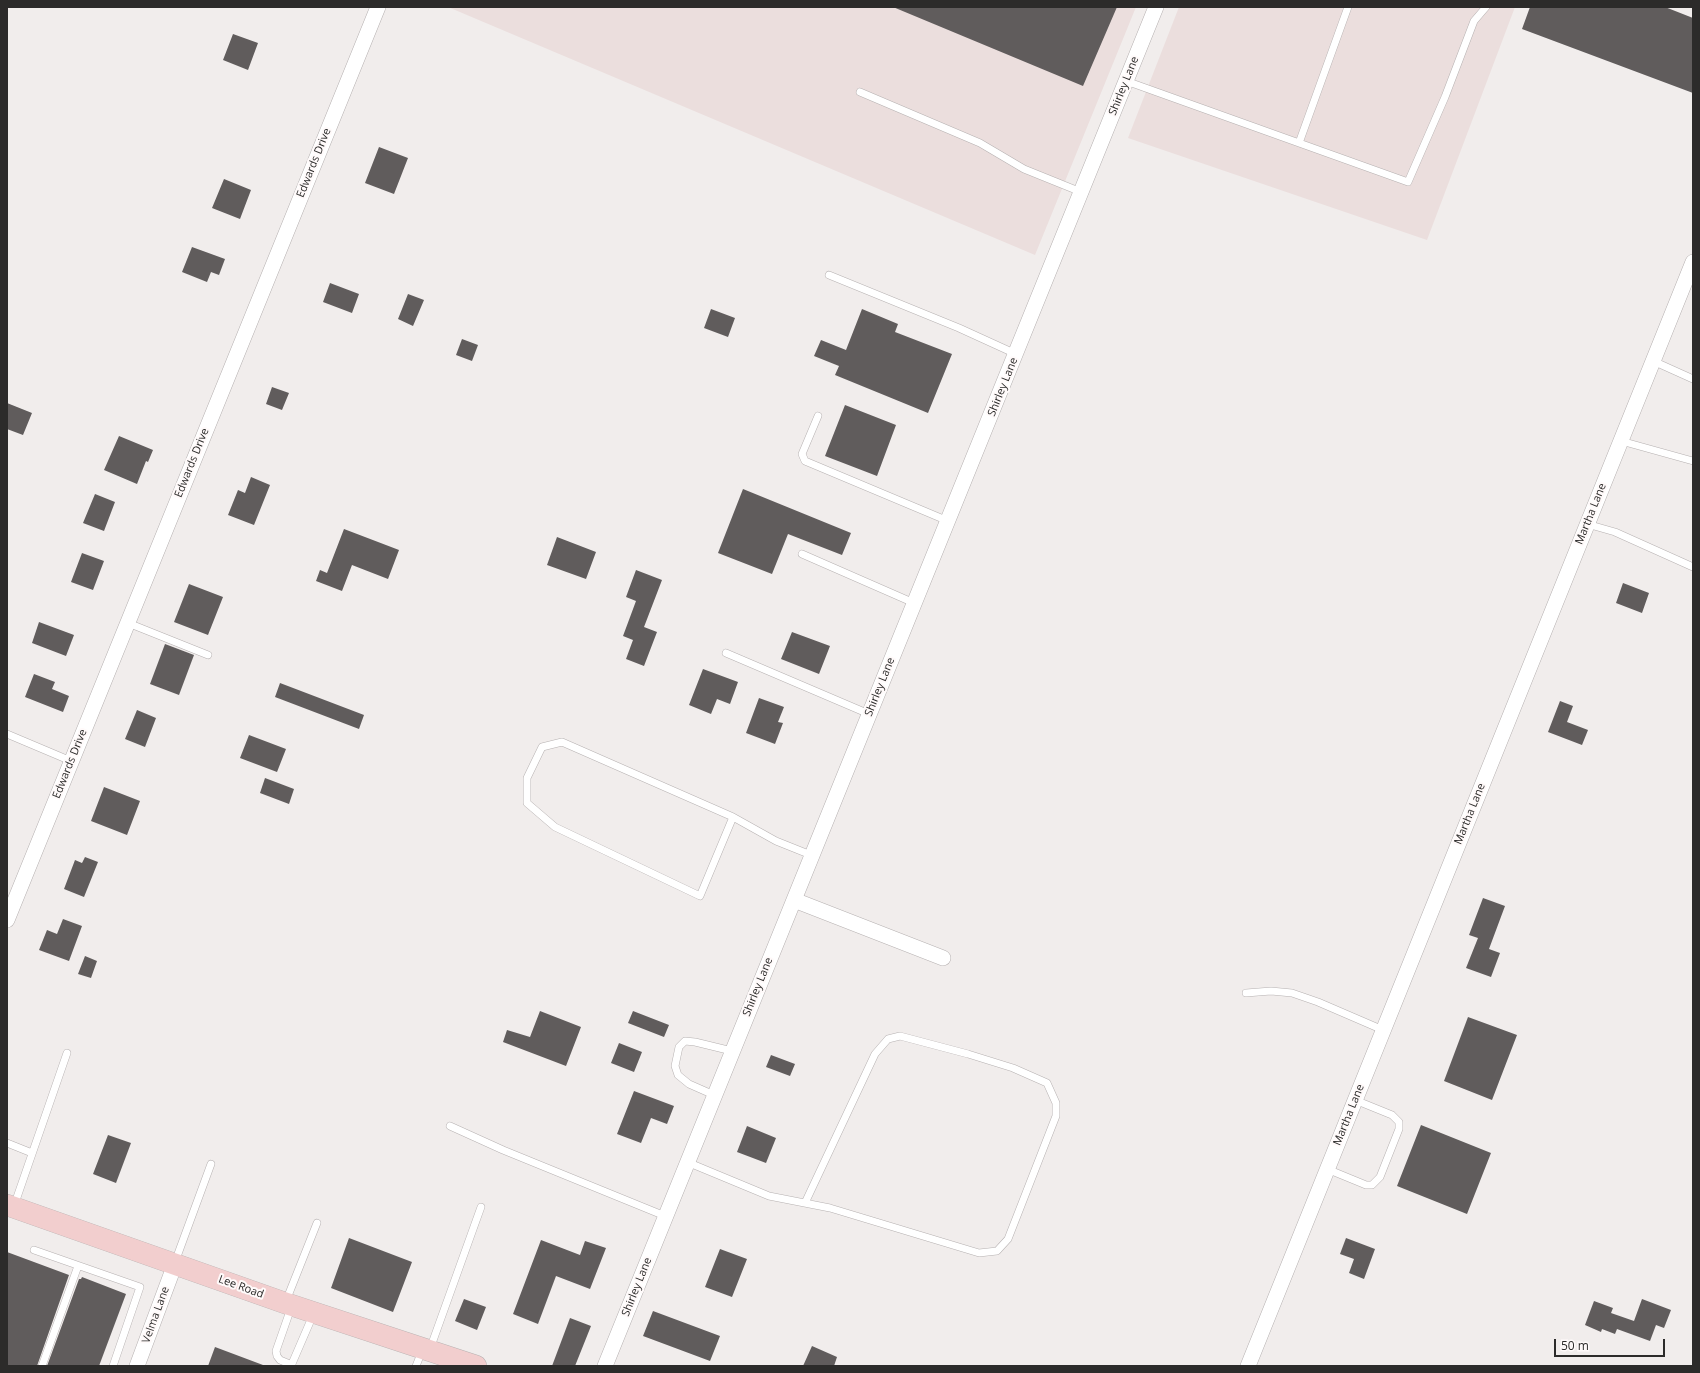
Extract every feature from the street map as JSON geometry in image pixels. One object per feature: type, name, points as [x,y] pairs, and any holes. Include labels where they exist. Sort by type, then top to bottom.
[{"type":"main road","name":"Lee Road","points":[[10,1208],[289,1304],[423,1355],[476,1366]]},
{"type":"street","name":"Edwards Drive","points":[[7,920],[378,7]]},
{"type":"street","name":"Shirley Lane","points":[[608,1365],[665,1216],[1156,7]]},
{"type":"street","name":"Martha Lane","points":[[1248,1366],[1693,262]]},
{"type":"street","points":[[794,900],[943,958]]},
{"type":"street","name":"Velma Lane","points":[[137,1366],[175,1264]]},
{"type":"lane","points":[[1299,143],[1348,7]]},
{"type":"lane","points":[[1126,81],[1408,182],[1445,97],[1474,21],[1486,7]]},
{"type":"lane","points":[[860,92],[980,143],[1024,169],[1081,192]]},
{"type":"lane","points":[[830,275],[959,328],[1016,354]]},
{"type":"lane","points":[[1653,361],[1693,379]]},
{"type":"lane","points":[[818,416],[802,454],[805,461],[948,521]]},
{"type":"lane","points":[[1621,441],[1693,461]]},
{"type":"lane","points":[[1587,524],[1615,532],[1693,567]]},
{"type":"lane","points":[[802,554],[914,604]]},
{"type":"lane","points":[[128,623],[208,655]]},
{"type":"lane","points":[[726,653],[869,714]]},
{"type":"lane","points":[[7,734],[71,761]]},
{"type":"lane","points":[[732,817],[700,896],[555,827],[526,803],[527,778],[542,747],[562,742],[732,817],[776,841],[811,855]]},
{"type":"lane","points":[[1246,993],[1271,991],[1292,993],[1318,1002],[1383,1030]]},
{"type":"lane","points":[[687,1162],[769,1196],[830,1208],[979,1253],[997,1251],[1008,1239],[1056,1116],[1056,1103],[1047,1082],[1012,1068],[968,1054],[900,1036],[888,1039],[875,1054],[805,1203]]},
{"type":"lane","points":[[714,1095],[689,1084],[678,1075],[675,1066],[679,1047],[685,1041],[690,1041],[732,1050]]},
{"type":"lane","points":[[10,1208],[32,1153],[67,1053]]},
{"type":"lane","points":[[1327,1169],[1366,1185],[1372,1184],[1380,1177],[1399,1129],[1399,1122],[1392,1115],[1355,1100]]},
{"type":"lane","points":[[450,1126],[503,1150],[665,1216]]},
{"type":"lane","points":[[7,1143],[32,1153]]},
{"type":"lane","points":[[175,1264],[211,1164]]},
{"type":"lane","points":[[423,1355],[481,1207]]},
{"type":"lane","points":[[314,1313],[292,1366],[280,1360],[276,1351],[289,1304],[317,1223]]},
{"type":"lane","points":[[34,1250],[140,1287],[113,1366]]},
{"type":"lane","points":[[42,1366],[78,1266]]},
{"type":"shaded area","points":[[448,7],[1136,7],[1035,255]]},
{"type":"shaded area","points":[[1179,7],[1515,7],[1427,240],[1128,138]]},
{"type":"building","points":[[893,7],[1117,7],[1083,86]]},
{"type":"building","points":[[1530,7],[1665,7],[1693,18],[1693,93],[1522,29]]},
{"type":"building","points":[[233,34],[258,43],[248,70],[223,60]]},
{"type":"building","points":[[379,147],[408,158],[394,194],[365,183]]},
{"type":"building","points":[[224,179],[251,190],[240,219],[212,208]]},
{"type":"building","points":[[192,247],[225,259],[219,275],[211,272],[207,282],[182,272]]},
{"type":"building","points":[[330,283],[359,294],[352,313],[323,302]]},
{"type":"building","points":[[408,294],[424,300],[413,326],[398,319]]},
{"type":"building","points":[[711,309],[735,318],[728,337],[704,328]]},
{"type":"building","points":[[862,309],[898,324],[895,332],[952,354],[928,413],[835,375],[839,366],[814,356],[821,340],[846,350]]},
{"type":"building","points":[[462,339],[478,345],[472,361],[456,355]]},
{"type":"building","points":[[272,387],[289,393],[282,410],[266,404]]},
{"type":"building","points":[[7,403],[32,413],[23,435],[7,429]]},
{"type":"building","points":[[845,405],[896,425],[877,476],[825,456]]},
{"type":"building","points":[[119,436],[153,450],[148,462],[146,461],[137,484],[104,470]]},
{"type":"building","points":[[251,477],[270,485],[254,525],[228,515],[238,490],[245,493]]},
{"type":"building","points":[[743,489],[851,533],[842,555],[788,534],[772,574],[718,553]]},
{"type":"building","points":[[95,494],[115,502],[104,531],[83,523]]},
{"type":"building","points":[[344,529],[399,550],[388,579],[352,565],[342,591],[316,581],[320,570],[327,573]]},
{"type":"building","points":[[557,537],[596,552],[586,579],[547,565]]},
{"type":"building","points":[[82,553],[104,561],[93,590],[71,582]]},
{"type":"building","points":[[636,570],[662,580],[644,627],[657,632],[644,666],[626,659],[633,640],[623,636],[636,601],[626,597]]},
{"type":"building","points":[[1623,583],[1649,593],[1642,613],[1616,603]]},
{"type":"building","points":[[189,584],[223,597],[208,635],[174,622]]},
{"type":"building","points":[[39,622],[74,635],[66,656],[32,643]]},
{"type":"building","points":[[792,632],[830,646],[819,674],[781,659]]},
{"type":"building","points":[[165,644],[194,655],[179,695],[150,684]]},
{"type":"building","points":[[703,669],[738,682],[730,704],[717,699],[711,714],[689,705]]},
{"type":"building","points":[[34,674],[55,682],[52,689],[69,696],[63,712],[25,697]]},
{"type":"building","points":[[280,683],[364,715],[359,729],[275,697]]},
{"type":"building","points":[[759,698],[784,707],[778,722],[783,723],[775,744],[746,733]]},
{"type":"building","points":[[1560,701],[1573,706],[1567,722],[1588,730],[1582,745],[1548,732]]},
{"type":"building","points":[[137,710],[156,718],[145,747],[125,739]]},
{"type":"building","points":[[249,735],[286,749],[277,772],[240,758]]},
{"type":"building","points":[[265,778],[294,789],[289,804],[260,793]]},
{"type":"building","points":[[104,787],[140,801],[127,835],[91,821]]},
{"type":"building","points":[[85,857],[98,862],[84,897],[64,889],[75,860],[82,863]]},
{"type":"building","points":[[1483,898],[1505,906],[1489,949],[1500,953],[1491,977],[1466,968],[1478,938],[1469,935]]},
{"type":"building","points":[[63,919],[82,926],[69,961],[39,950],[47,930],[57,934]]},
{"type":"building","points":[[85,956],[97,961],[91,978],[78,974]]},
{"type":"building","points":[[540,1011],[581,1027],[566,1066],[503,1042],[507,1030],[530,1037]]},
{"type":"building","points":[[633,1011],[669,1025],[664,1037],[628,1023]]},
{"type":"building","points":[[1468,1017],[1517,1035],[1492,1100],[1444,1081]]},
{"type":"building","points":[[619,1043],[642,1052],[634,1072],[611,1063]]},
{"type":"building","points":[[771,1055],[795,1064],[790,1076],[766,1067]]},
{"type":"building","points":[[634,1091],[674,1106],[667,1124],[651,1118],[641,1143],[617,1134]]},
{"type":"building","points":[[1421,1125],[1491,1153],[1467,1214],[1397,1186]]},
{"type":"building","points":[[747,1126],[776,1138],[766,1163],[737,1152]]},
{"type":"building","points":[[108,1135],[131,1143],[116,1183],[93,1174]]},
{"type":"building","points":[[349,1238],[412,1262],[393,1312],[331,1288]]},
{"type":"building","points":[[1346,1238],[1375,1249],[1364,1279],[1349,1273],[1354,1259],[1340,1254]]},
{"type":"building","points":[[541,1240],[580,1255],[585,1241],[606,1248],[590,1289],[556,1276],[538,1324],[513,1314]]},
{"type":"building","points":[[720,1249],[747,1259],[732,1297],[705,1287]]},
{"type":"building","points":[[7,1252],[69,1275],[37,1366],[7,1366]]},
{"type":"building","points":[[82,1277],[126,1294],[99,1366],[47,1366],[79,1279]]},
{"type":"building","points":[[464,1299],[486,1307],[477,1330],[455,1321]]},
{"type":"building","points":[[1642,1299],[1671,1310],[1664,1328],[1656,1325],[1650,1341],[1617,1329],[1615,1334],[1602,1329],[1601,1332],[1585,1325],[1594,1301],[1613,1308],[1611,1313],[1634,1321]]},
{"type":"building","points":[[653,1311],[720,1336],[710,1361],[643,1336]]},
{"type":"building","points":[[570,1318],[591,1326],[575,1366],[552,1366]]},
{"type":"building","points":[[812,1346],[837,1357],[834,1366],[803,1366]]},
{"type":"building","points":[[215,1347],[263,1365],[263,1366],[208,1366]]}]
